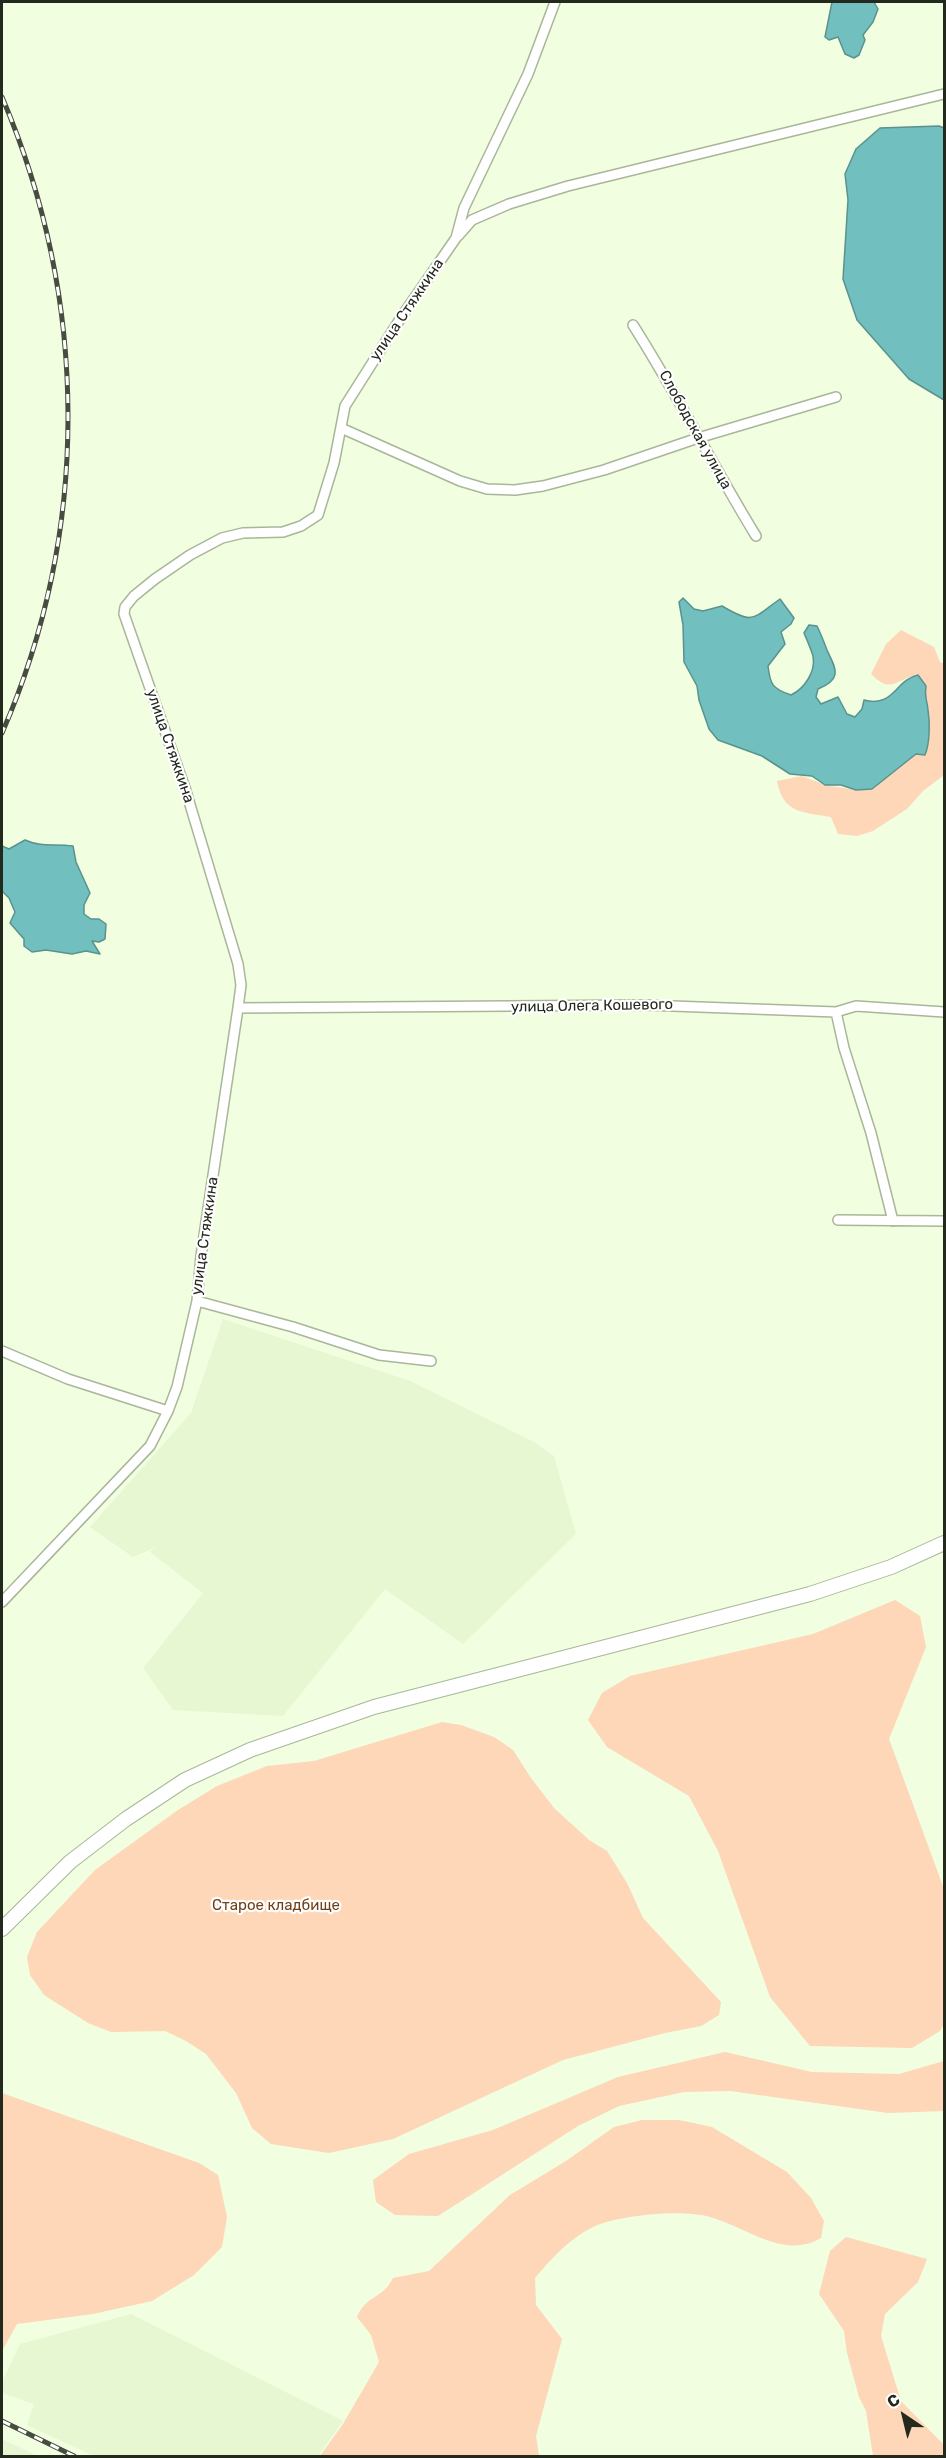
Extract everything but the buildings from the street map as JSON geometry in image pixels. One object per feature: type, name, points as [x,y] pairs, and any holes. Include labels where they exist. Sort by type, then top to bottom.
[{"type":"main road","points":[[2,1929],[70,1862],[126,1819],[185,1780],[250,1750],[374,1707],[810,1594],[891,1567],[945,1543]]},
{"type":"street","name":"улица Стяжкина","points":[[2,1602],[150,1446],[177,1388],[197,1301],[201,1256],[241,985],[238,964],[185,788],[124,614],[124,607],[155,579],[222,538],[243,533],[284,532],[301,526],[318,515],[334,463],[345,406],[402,316],[456,238],[464,207],[528,74],[555,2]]},
{"type":"street","points":[[456,238],[472,220],[509,204],[568,186],[945,93]]},
{"type":"street","name":"Слободская улица","points":[[633,325],[668,380],[698,438],[756,536]]},
{"type":"street","points":[[341,428],[460,481],[487,489],[506,490],[565,481],[836,397]]},
{"type":"street","name":"улица Олега Кошевого","points":[[238,1008],[645,1005],[836,1012],[856,1006],[945,1012]]},
{"type":"street","points":[[836,1012],[844,1048],[871,1133],[893,1221]]},
{"type":"street","points":[[838,1220],[945,1221]]},
{"type":"street","points":[[197,1301],[293,1327],[379,1355],[431,1361]]},
{"type":"street","points":[[2,1351],[68,1379],[168,1411]]},
{"type":"shaded area","points":[[223,1319],[410,1381],[534,1442],[554,1456],[576,1534],[463,1644],[385,1589],[283,1716],[173,1710],[143,1668],[203,1593],[150,1552],[156,1547],[133,1557],[90,1527],[191,1413]]},
{"type":"shaded area","points":[[131,2314],[343,2421],[318,2456],[94,2456],[27,2425],[34,2404],[2,2393],[2,2382],[20,2344]]},
{"type":"shaded area","points":[[2,2439],[38,2456],[2,2456]]},
{"type":"green space","points":[[901,630],[934,647],[940,662],[944,664],[944,775],[923,791],[907,809],[873,831],[857,836],[838,834],[831,817],[803,812],[789,806],[780,792],[777,781],[802,776],[825,785],[856,790],[872,789],[916,754],[928,748],[924,699],[917,675],[889,685],[871,674],[886,644]]},
{"type":"green space","points":[[895,1600],[920,1616],[926,1647],[889,1739],[944,1889],[944,2024],[940,2031],[912,2048],[810,2046],[770,1997],[718,1851],[689,1796],[607,1747],[588,1720],[602,1693],[630,1676],[813,1634]]},
{"type":"green space","name":"Старое кладбище","points":[[442,1722],[461,1725],[494,1737],[513,1750],[554,1808],[589,1840],[607,1851],[627,1883],[643,1918],[721,2002],[719,2015],[701,2026],[665,2033],[563,2060],[393,2139],[329,2153],[271,2144],[252,2128],[236,2093],[206,2054],[186,2041],[165,2031],[111,2032],[88,2023],[44,1995],[30,1975],[27,1957],[37,1932],[95,1870],[178,1810],[217,1786],[267,1766],[314,1761]]},
{"type":"green space","points":[[725,2052],[812,2072],[899,2074],[944,2061],[944,2111],[888,2113],[730,2091],[684,2092],[619,2106],[578,2126],[438,2216],[395,2215],[376,2202],[373,2180],[409,2154],[493,2130],[618,2077]]},
{"type":"green space","points":[[2,2093],[199,2163],[218,2175],[227,2217],[222,2247],[194,2275],[152,2301],[93,2314],[17,2324],[2,2351]]},
{"type":"green space","points":[[642,2120],[679,2120],[712,2127],[787,2172],[811,2198],[824,2221],[821,2238],[807,2244],[779,2244],[710,2217],[668,2213],[634,2216],[593,2227],[554,2256],[535,2278],[536,2305],[562,2339],[536,2436],[539,2456],[320,2456],[343,2424],[379,2362],[371,2335],[357,2317],[365,2304],[384,2290],[393,2278],[429,2271],[510,2195],[566,2161],[614,2127]]},
{"type":"green space","points":[[846,2237],[927,2259],[918,2282],[885,2314],[881,2336],[901,2401],[944,2445],[944,2456],[873,2456],[866,2411],[859,2397],[847,2353],[844,2331],[819,2294],[830,2251]]},
{"type":"water","points":[[832,2],[874,2],[878,9],[873,22],[863,35],[865,40],[859,55],[854,58],[845,54],[838,37],[829,40],[825,37]]},
{"type":"water","points":[[939,126],[944,128],[944,400],[909,379],[857,320],[843,279],[848,200],[845,174],[856,149],[880,128]]},
{"type":"water","points":[[683,598],[694,609],[703,611],[722,606],[747,617],[758,615],[780,599],[794,618],[791,624],[781,632],[785,644],[768,666],[774,685],[780,691],[791,695],[804,684],[811,674],[813,662],[804,633],[809,625],[817,626],[835,667],[835,672],[832,681],[818,689],[816,697],[821,704],[838,697],[847,714],[855,717],[862,709],[864,700],[882,700],[904,682],[918,675],[926,686],[925,696],[929,715],[929,739],[925,755],[916,754],[872,789],[856,790],[841,785],[825,785],[812,776],[790,774],[762,756],[718,740],[709,729],[699,700],[697,686],[684,662],[683,625],[679,602]]},
{"type":"water","points":[[25,840],[43,845],[73,846],[76,862],[90,893],[84,905],[84,914],[106,924],[105,939],[99,942],[92,941],[100,954],[86,951],[72,954],[46,950],[32,952],[24,946],[24,939],[10,923],[15,912],[9,898],[2,891],[2,846],[9,849]]},
{"type":"railway","points":[[2,97],[31,175],[51,254],[64,334],[68,415],[64,496],[52,576],[31,655],[2,733]]},
{"type":"railway","points":[[2,2421],[74,2456]]}]
